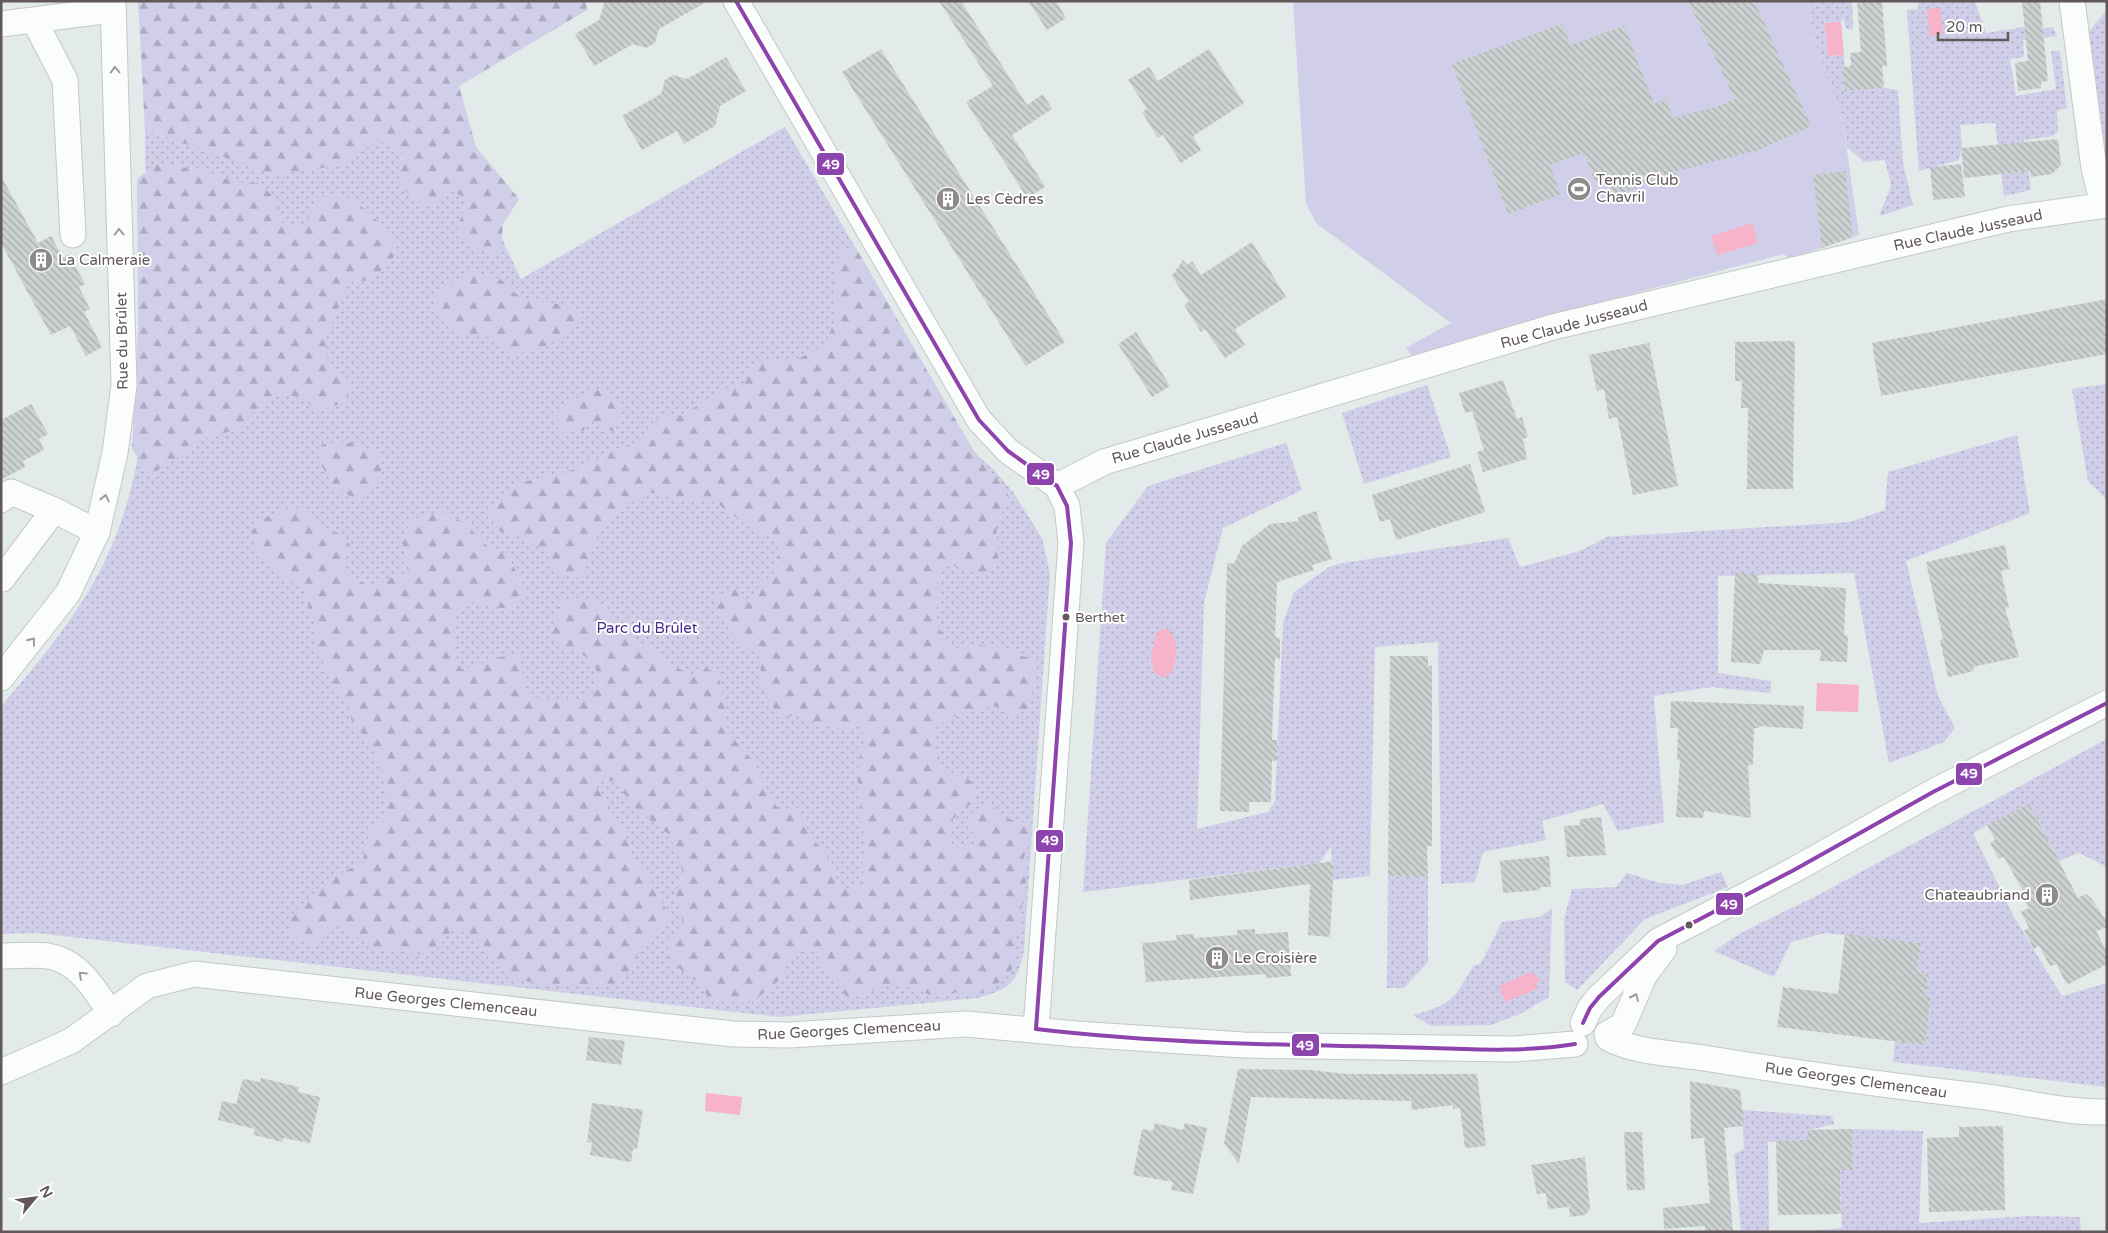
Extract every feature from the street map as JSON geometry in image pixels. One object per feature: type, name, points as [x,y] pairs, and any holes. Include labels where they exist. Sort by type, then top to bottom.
[{"type":"street","points":[[736,1],[979,420],[1008,451],[1058,486],[1067,506],[1071,543],[1036,1029]]},
{"type":"street","points":[[2072,1],[2094,168],[2105,205]]},
{"type":"street","points":[[1,24],[113,6]]},
{"type":"street","name":"Rue du Brûlet","points":[[1,678],[68,593],[97,532],[115,453],[124,385],[113,6]]},
{"type":"street","points":[[34,20],[66,80],[73,235]]},
{"type":"street","name":"Rue Claude Jusseaud","points":[[1058,486],[1104,462],[1553,327],[2008,219],[2105,205]]},
{"type":"street","points":[[1,500],[11,492],[54,510],[97,532]]},
{"type":"street","points":[[2,579],[54,510]]},
{"type":"street","points":[[1685,928],[1666,947],[1644,976],[1623,1025],[1607,1036],[1604,1048],[1596,1054],[1586,1054],[1579,1033],[1590,1008],[1630,965],[1658,941],[1934,792],[2107,703]]},
{"type":"street","points":[[1,956],[48,956],[74,967],[88,981],[111,1014]]},
{"type":"street","name":"Rue Georges Clemenceau","points":[[1,1072],[71,1041],[111,1014],[147,986],[194,974],[733,1034],[790,1035],[966,1024],[1076,1034],[1243,1045],[1513,1049],[1579,1033]]},
{"type":"street","name":"Rue Georges Clemenceau","points":[[1607,1036],[1626,1048],[1663,1051],[1818,1077],[2025,1102],[2089,1112],[2107,1112]]},
{"type":"green space","points":[[138,1],[586,1],[587,10],[459,86],[476,147],[519,199],[503,224],[501,247],[493,255],[463,242],[458,225],[468,199],[449,190],[435,208],[417,202],[398,184],[403,153],[377,140],[345,165],[273,174],[145,130]]},
{"type":"green space","name":"Tennis Club Chavril","points":[[1293,1],[1811,1],[1810,26],[1843,123],[1859,235],[1789,259],[1784,254],[1563,312],[1416,361],[1406,348],[1451,323],[1316,223],[1306,204]]},
{"type":"green space","points":[[1811,1],[1852,1],[1853,30],[1846,28],[1843,18],[1841,22],[1825,23],[1828,56],[1844,55],[1845,91],[1884,88],[1898,90],[1903,163],[1913,205],[1879,216],[1891,186],[1885,160],[1864,162],[1847,147],[1843,123],[1810,26]]},
{"type":"green space","points":[[1918,1],[1975,2],[1986,33],[2024,27],[2026,32],[2053,27],[2057,36],[2023,40],[2024,57],[2010,59],[2016,96],[2056,89],[2051,51],[2060,51],[2067,108],[2057,111],[2058,131],[2053,136],[2024,140],[2031,190],[2004,196],[1995,123],[1960,125],[1962,145],[1959,160],[1919,171],[1907,10],[1918,9]]},
{"type":"green space","points":[[2104,13],[2107,13],[2107,169],[2087,34]]},
{"type":"green space","name":"Parc du Brûlet","points":[[402,28],[521,279],[785,127],[975,453],[993,469],[1013,492],[1042,538],[1050,573],[1024,950],[1015,978],[1005,988],[977,998],[780,1017],[36,933],[1,934],[1,706],[69,621],[103,565],[118,531],[137,462],[142,428],[147,358],[145,130]]},
{"type":"green space","points":[[159,163],[207,172],[237,183],[260,183],[278,202],[282,223],[307,225],[318,196],[352,198],[378,221],[399,251],[372,280],[349,282],[325,341],[329,370],[351,380],[346,402],[320,410],[297,397],[282,394],[261,404],[237,430],[210,436],[150,475],[132,449],[138,328],[137,179]]},
{"type":"green space","points":[[856,248],[975,453],[1007,491],[1009,502],[996,521],[998,556],[992,569],[979,574],[945,563],[938,582],[937,626],[954,650],[976,646],[995,647],[1034,661],[1034,682],[1030,707],[1016,716],[1001,706],[974,710],[957,715],[933,730],[944,772],[963,774],[976,787],[976,801],[963,809],[953,819],[951,848],[974,844],[970,814],[987,804],[1009,819],[1026,823],[1032,834],[1024,857],[1026,881],[1012,969],[1002,981],[979,994],[949,992],[931,995],[897,983],[847,998],[812,949],[789,955],[782,978],[751,1003],[711,1002],[700,984],[669,961],[667,939],[684,927],[675,892],[684,880],[678,853],[668,834],[635,808],[614,780],[595,784],[622,828],[633,855],[647,873],[670,917],[640,949],[632,973],[609,987],[563,986],[510,979],[480,942],[454,928],[438,947],[421,954],[373,948],[351,933],[330,924],[313,947],[293,936],[288,921],[321,887],[350,868],[362,863],[369,834],[390,813],[384,778],[370,744],[352,722],[348,703],[331,679],[318,653],[314,641],[317,634],[304,591],[272,568],[255,548],[251,532],[268,516],[290,508],[305,512],[315,522],[344,537],[351,547],[343,556],[344,574],[369,586],[408,572],[403,545],[408,525],[422,515],[441,512],[465,523],[489,548],[507,554],[529,596],[508,609],[474,603],[454,610],[453,645],[461,669],[479,665],[492,658],[520,655],[524,687],[539,700],[554,698],[574,701],[592,694],[598,683],[595,665],[576,649],[565,654],[551,631],[561,602],[582,597],[608,607],[618,625],[637,641],[657,651],[664,661],[691,675],[702,666],[718,674],[724,698],[726,724],[732,737],[755,763],[767,792],[777,807],[798,812],[807,821],[808,837],[826,854],[840,890],[857,886],[863,880],[864,846],[857,770],[864,739],[860,724],[847,730],[819,724],[799,716],[779,717],[760,685],[761,657],[740,643],[718,614],[716,595],[736,589],[750,604],[760,584],[777,571],[779,540],[754,531],[710,498],[688,502],[651,492],[620,509],[600,528],[581,578],[557,574],[546,552],[521,537],[496,530],[490,514],[511,485],[569,471],[635,442],[657,419],[685,414],[720,390],[744,383],[756,366],[767,359],[791,362],[825,346],[836,316],[833,292],[840,249]]},
{"type":"green space","points":[[471,271],[500,279],[521,298],[564,305],[582,319],[566,335],[558,340],[540,348],[508,356],[496,343],[486,336],[475,334],[457,335],[443,322],[432,300],[443,288]]},
{"type":"green space","points":[[2107,384],[2107,500],[2088,481],[2072,389]]},
{"type":"green space","points":[[1427,385],[1451,457],[1364,484],[1342,413]]},
{"type":"green space","points":[[603,390],[623,404],[614,432],[591,420],[583,431],[560,433],[552,413],[590,391]]},
{"type":"green space","points":[[2017,435],[2030,513],[1906,561],[1938,696],[1955,728],[1944,742],[1889,763],[1854,573],[1718,576],[1718,673],[1771,681],[1771,693],[1711,687],[1654,696],[1664,822],[1618,831],[1603,804],[1542,821],[1546,840],[1483,852],[1475,882],[1441,884],[1438,642],[1375,647],[1370,876],[1333,880],[1331,847],[1319,863],[1083,892],[1106,543],[1148,486],[1286,443],[1302,490],[1223,528],[1204,602],[1197,829],[1268,812],[1275,801],[1283,623],[1294,592],[1329,567],[1343,563],[1508,538],[1520,567],[1580,551],[1607,537],[1850,522],[1885,510],[1888,472]]},
{"type":"green space","points":[[336,442],[355,443],[377,453],[384,469],[362,501],[336,490],[319,461],[321,445]]},
{"type":"green space","points":[[2107,739],[2107,867],[2079,853],[2059,861],[2029,804],[1973,833],[2014,917],[2062,996],[2107,983],[2107,1087],[1893,1062],[1895,1041],[1925,1045],[1931,997],[1925,996],[1928,974],[1917,972],[1921,943],[1825,933],[1791,942],[1774,977],[1714,951],[1741,933],[1820,894]]},
{"type":"green space","points":[[1721,872],[1728,887],[1645,919],[1577,990],[1565,982],[1564,919],[1572,889],[1616,887],[1627,873],[1660,883],[1683,885]]},
{"type":"green space","points":[[1388,876],[1428,877],[1428,962],[1404,988],[1387,988]]},
{"type":"green space","points":[[1552,908],[1549,997],[1520,1014],[1491,1025],[1431,1026],[1413,1015],[1436,1008],[1456,994],[1473,966],[1481,963],[1502,922],[1540,917]]},
{"type":"green space","points":[[1742,1110],[1832,1116],[1834,1124],[1808,1130],[1808,1141],[1768,1142],[1769,1232],[1741,1232],[1734,1154],[1744,1149]]},
{"type":"green space","points":[[1852,1129],[1923,1131],[1919,1223],[2030,1216],[2080,1217],[2081,1232],[1796,1232],[1842,1228],[1840,1170],[1853,1170]]},
{"type":"shaded area","points":[[1940,8],[1943,34],[1930,36],[1927,9]]},
{"type":"shaded area","points":[[1841,22],[1844,55],[1828,56],[1825,23]]},
{"type":"shaded area","points":[[1752,223],[1758,243],[1717,255],[1711,236]]},
{"type":"shaded area","points":[[1164,629],[1169,630],[1172,635],[1176,651],[1172,672],[1163,678],[1154,672],[1151,658],[1156,633]]},
{"type":"shaded area","points":[[1817,683],[1859,685],[1858,712],[1816,711]]},
{"type":"shaded area","points":[[1531,972],[1540,979],[1536,985],[1538,988],[1505,1002],[1499,986]]},
{"type":"shaded area","points":[[706,1093],[742,1097],[740,1115],[705,1111]]},
{"type":"building","points":[[605,1],[708,1],[659,29],[655,43],[646,48],[633,44],[594,66],[575,34],[599,20]]},
{"type":"building","points":[[939,1],[961,1],[1027,105],[1043,94],[1052,109],[1012,135],[1045,187],[1027,198],[966,102],[993,86]]},
{"type":"building","points":[[1028,1],[1056,1],[1066,18],[1047,30]]},
{"type":"building","points":[[1688,1],[1754,1],[1811,126],[1759,150],[1677,171],[1679,175],[1662,181],[1660,178],[1613,197],[1606,178],[1595,182],[1584,153],[1550,165],[1561,194],[1508,214],[1452,64],[1562,24],[1571,45],[1624,26],[1654,104],[1666,99],[1673,118],[1715,107],[1735,99]]},
{"type":"building","points":[[1857,1],[1882,1],[1887,66],[1882,66],[1884,88],[1845,91],[1843,67],[1851,66],[1850,53],[1861,52]]},
{"type":"building","points":[[2022,1],[2040,1],[2048,81],[2041,82],[2041,88],[2018,91],[2015,63],[2028,61]]},
{"type":"building","name":"Les Cèdres","points":[[881,49],[1065,342],[1026,366],[842,72]]},
{"type":"building","points":[[1209,49],[1244,103],[1193,136],[1201,150],[1181,163],[1163,135],[1158,138],[1142,112],[1147,109],[1128,80],[1149,67],[1158,81]]},
{"type":"building","points":[[726,57],[746,91],[720,106],[715,126],[684,144],[677,131],[642,150],[622,116],[661,94],[665,80],[673,75],[687,79]]},
{"type":"building","points":[[2058,139],[2061,165],[2052,174],[2031,177],[2030,171],[1964,178],[1961,148]]},
{"type":"building","points":[[1961,164],[1965,197],[1933,200],[1930,167]]},
{"type":"building","points":[[1845,171],[1853,237],[1822,248],[1813,175]]},
{"type":"building","name":"La Calmeraie","points":[[1,176],[38,243],[51,236],[63,258],[69,254],[85,284],[79,287],[90,309],[84,312],[102,347],[86,356],[70,326],[51,335],[1,243]]},
{"type":"building","points":[[1252,242],[1286,297],[1235,329],[1245,345],[1225,358],[1205,329],[1201,332],[1184,305],[1189,302],[1172,276],[1183,260],[1187,265],[1192,261],[1201,275]]},
{"type":"building","points":[[2107,299],[2107,354],[1881,396],[1872,343]]},
{"type":"building","points":[[1136,332],[1170,386],[1152,397],[1118,344]]},
{"type":"building","points":[[1795,341],[1793,489],[1747,489],[1748,408],[1741,408],[1742,381],[1735,381],[1735,342]]},
{"type":"building","points":[[1649,343],[1678,486],[1633,495],[1617,417],[1609,419],[1604,389],[1597,391],[1589,355]]},
{"type":"building","points":[[1503,380],[1517,419],[1522,417],[1528,437],[1523,439],[1527,459],[1483,472],[1477,452],[1484,450],[1472,411],[1465,413],[1459,393]]},
{"type":"building","points":[[31,404],[48,434],[39,439],[44,450],[23,461],[25,467],[1,480],[1,420]]},
{"type":"building","points":[[1470,464],[1485,512],[1396,540],[1390,519],[1380,522],[1372,495]]},
{"type":"building","points":[[1316,511],[1332,559],[1312,565],[1314,570],[1277,582],[1275,637],[1280,638],[1280,659],[1275,658],[1272,740],[1277,740],[1277,761],[1272,761],[1271,802],[1249,802],[1249,812],[1220,811],[1227,563],[1234,564],[1242,546],[1270,524],[1299,521],[1298,517]]},
{"type":"building","points":[[2005,545],[2009,569],[2001,571],[2009,607],[2005,608],[2019,657],[1973,667],[1974,671],[1948,677],[1940,640],[1943,639],[1926,562]]},
{"type":"building","points":[[1735,573],[1759,574],[1758,583],[1846,588],[1844,635],[1848,636],[1847,662],[1820,661],[1821,650],[1764,650],[1760,664],[1731,662]]},
{"type":"building","points":[[1390,656],[1428,656],[1428,666],[1432,666],[1432,846],[1427,846],[1428,877],[1388,876]]},
{"type":"building","points":[[1671,701],[1804,706],[1803,729],[1759,726],[1759,728],[1754,728],[1753,765],[1748,765],[1751,818],[1704,811],[1703,818],[1676,817],[1680,760],[1677,760],[1678,728],[1670,728]]},
{"type":"building","name":"Chateaubriand","points":[[2029,804],[2078,898],[2086,894],[2091,898],[2107,922],[2107,927],[2096,931],[2107,952],[2107,964],[2067,985],[2056,964],[2050,966],[2039,946],[2034,949],[2024,931],[2029,928],[2021,912],[2029,908],[2024,900],[2027,898],[2004,857],[1999,859],[1990,843],[1995,840],[1987,825]]},
{"type":"building","points":[[1601,817],[1606,855],[1567,857],[1564,826],[1580,825],[1580,819]]},
{"type":"building","points":[[1549,856],[1551,887],[1540,887],[1540,890],[1503,893],[1500,861]]},
{"type":"building","points":[[1334,861],[1330,937],[1308,935],[1310,884],[1190,900],[1189,880]]},
{"type":"building","name":"Le Croisière","points":[[1255,929],[1255,934],[1288,932],[1291,976],[1266,978],[1266,974],[1146,982],[1142,943],[1177,940],[1176,935],[1194,934],[1194,938],[1237,935],[1237,930]]},
{"type":"building","points":[[1845,934],[1921,943],[1917,972],[1928,974],[1925,996],[1931,997],[1925,1045],[1777,1027],[1783,987],[1838,994]]},
{"type":"building","points":[[589,1037],[625,1041],[621,1065],[586,1060]]},
{"type":"building","points":[[1238,1069],[1310,1070],[1347,1074],[1477,1074],[1486,1146],[1465,1148],[1460,1108],[1453,1109],[1453,1105],[1412,1110],[1411,1101],[1251,1097],[1239,1164],[1224,1143]]},
{"type":"building","points":[[261,1078],[299,1087],[298,1092],[320,1097],[310,1143],[283,1138],[282,1142],[254,1135],[255,1129],[218,1120],[222,1101],[236,1104],[243,1079],[260,1082]]},
{"type":"building","points":[[1690,1081],[1740,1090],[1744,1126],[1724,1128],[1733,1232],[1705,1232],[1705,1226],[1664,1229],[1663,1208],[1710,1203],[1704,1138],[1691,1139]]},
{"type":"building","points":[[592,1103],[643,1110],[637,1149],[633,1149],[631,1162],[590,1155],[592,1143],[587,1142]]},
{"type":"building","points":[[1155,1123],[1183,1130],[1185,1123],[1207,1128],[1193,1194],[1171,1190],[1173,1182],[1133,1175],[1142,1129],[1153,1131]]},
{"type":"building","points":[[2003,1126],[2005,1210],[1929,1212],[1927,1138],[1959,1137],[1959,1127]]},
{"type":"building","points":[[1852,1129],[1853,1170],[1840,1170],[1841,1214],[1778,1215],[1776,1141],[1808,1140],[1808,1130]]},
{"type":"building","points":[[1624,1132],[1642,1132],[1645,1190],[1627,1190]]},
{"type":"building","points":[[1585,1157],[1590,1209],[1585,1215],[1570,1217],[1569,1207],[1548,1209],[1546,1193],[1537,1194],[1531,1165]]},
{"type":"transit line","name":"49","points":[[736,1],[979,420],[1008,451],[1057,486],[1067,506],[1071,543],[1036,1029]]},
{"type":"transit line","name":"49","points":[[1583,1023],[1590,1008],[1599,997],[1658,941],[1794,870],[1933,792],[2107,703]]},
{"type":"transit line","name":"49","points":[[1036,1029],[1125,1037],[1259,1044],[1485,1050],[1530,1049],[1575,1044]]},
{"type":"place","name":"Tennis Club Chavril","points":[[1579,189]]},
{"type":"place","name":"Les Cèdres","points":[[948,199]]},
{"type":"place","name":"La Calmeraie","points":[[41,260]]},
{"type":"place","name":"Berthet","points":[[1066,617]]},
{"type":"place","name":"Chateaubriand","points":[[2047,895]]},
{"type":"place","name":"Le Croisière","points":[[1217,958]]}]
